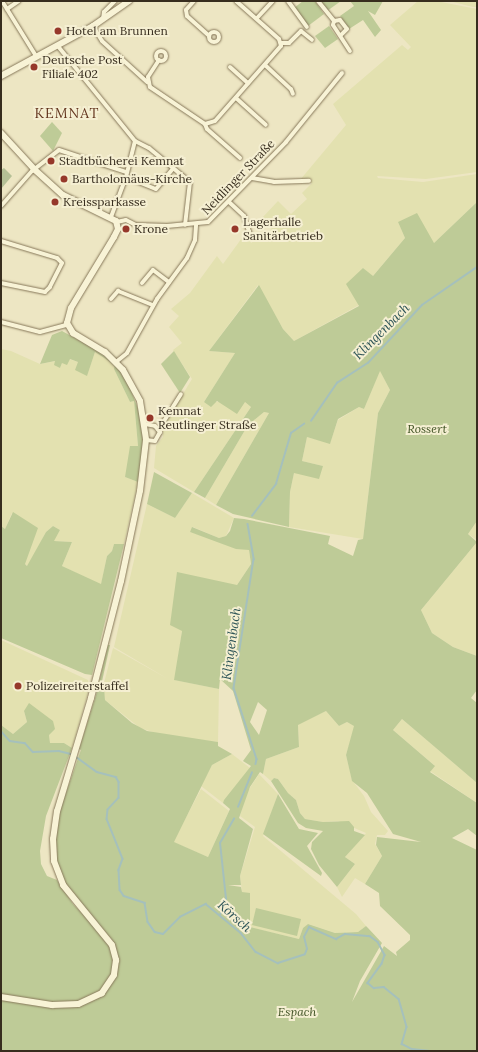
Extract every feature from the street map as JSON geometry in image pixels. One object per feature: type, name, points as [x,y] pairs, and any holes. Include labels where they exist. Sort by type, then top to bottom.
[{"type":"main road","points":[[1,76],[93,26],[129,1]]},
{"type":"main road","points":[[1,133],[35,170],[65,196],[111,217],[117,222],[114,238],[71,308],[67,325],[73,332],[101,348],[116,362],[137,395],[145,424],[146,440],[145,462],[121,582],[54,824],[54,861],[61,881],[70,896],[111,942],[116,958],[114,975],[100,995],[78,1004],[52,1005],[1,997]]},
{"type":"street","points":[[2,1],[36,56]]},
{"type":"street","points":[[7,9],[19,1]]},
{"type":"street","points":[[103,19],[104,12],[115,1]]},
{"type":"street","points":[[194,1],[186,10],[187,16],[209,36]]},
{"type":"street","points":[[236,1],[257,18],[281,43],[289,43],[301,31],[312,40]]},
{"type":"street","points":[[257,18],[273,1]]},
{"type":"street","points":[[288,1],[307,27]]},
{"type":"street","points":[[318,1],[334,21],[333,25],[341,35],[350,51]]},
{"type":"street","points":[[334,21],[340,20],[347,29],[341,35]]},
{"type":"street","points":[[93,26],[102,42],[147,82],[152,89],[205,124],[207,129],[240,158]]},
{"type":"street","points":[[205,124],[215,121],[279,49],[281,43]]},
{"type":"street","points":[[57,45],[135,141],[149,148],[192,185],[185,225]]},
{"type":"street","points":[[147,82],[148,77],[159,60]]},
{"type":"street","points":[[265,65],[291,89],[293,94]]},
{"type":"street","points":[[230,67],[248,84]]},
{"type":"street","name":"Neidlinger Straße","points":[[117,222],[126,220],[136,225],[196,225],[208,222],[296,131],[342,73]]},
{"type":"street","points":[[236,98],[266,125]]},
{"type":"street","points":[[111,217],[126,177],[126,172],[135,141]]},
{"type":"street","points":[[1,206],[35,170],[62,150],[91,162],[126,172]]},
{"type":"street","points":[[126,177],[156,189],[173,169]]},
{"type":"street","points":[[252,178],[274,182],[309,181]]},
{"type":"street","points":[[228,202],[244,216],[250,234]]},
{"type":"street","points":[[116,362],[129,351],[153,304],[191,250],[196,225]]},
{"type":"street","points":[[1,241],[57,258],[61,261],[59,270],[46,292],[1,283]]},
{"type":"street","points":[[142,283],[153,270],[169,282]]},
{"type":"street","points":[[111,299],[118,291],[153,304]]},
{"type":"street","points":[[1,322],[40,332],[67,325]]},
{"type":"street","points":[[146,440],[158,439],[159,429],[181,394]]},
{"type":"street","points":[[145,424],[159,429]]},
{"type":"shaded area","points":[[418,1],[436,1],[477,9],[477,172],[426,179],[377,176],[378,178],[423,182],[477,174],[477,202],[434,243],[398,222],[405,238],[372,277],[363,268],[359,305],[294,341],[283,329],[258,285],[209,351],[235,353],[204,402],[245,402],[251,407],[194,492],[154,468],[156,446],[163,437],[163,427],[192,379],[173,350],[182,343],[169,327],[179,316],[171,309],[190,293],[217,256],[223,264],[247,231],[251,243],[272,229],[262,218],[278,201],[291,214],[307,199],[302,193],[312,183],[300,183],[300,180],[346,125],[333,104],[402,45],[408,50],[411,47],[390,25]]},
{"type":"shaded area","points":[[449,1],[477,1],[477,7],[473,7]]},
{"type":"shaded area","points":[[1,349],[11,351],[40,364],[56,361],[60,368],[62,363],[69,359],[78,362],[87,375],[95,352],[116,365],[114,369],[130,402],[134,401],[138,446],[125,477],[138,482],[124,544],[114,544],[112,551],[107,556],[101,585],[62,566],[72,542],[53,541],[60,530],[53,526],[46,532],[28,566],[25,564],[12,513],[5,529],[1,526]]},
{"type":"shaded area","points":[[380,370],[390,390],[378,413],[363,539],[289,527],[290,492],[294,473],[323,466],[302,461],[307,437],[330,443],[338,420],[359,407],[364,409]]},
{"type":"shaded area","points":[[264,412],[269,413],[216,505],[205,498],[248,425]]},
{"type":"shaded area","points":[[192,493],[234,518],[226,536],[219,538],[193,527],[190,532],[249,550],[251,564],[237,585],[182,630],[175,680],[219,689],[218,742],[165,736],[140,728],[105,700],[103,687],[113,648],[168,679],[114,647],[147,504],[175,518]]},
{"type":"shaded area","points":[[477,521],[477,540],[468,534]]},
{"type":"shaded area","points":[[477,542],[477,656],[453,647],[432,633],[421,610]]},
{"type":"shaded area","points":[[1,640],[88,680],[89,689],[72,748],[64,743],[50,743],[49,735],[24,711],[27,722],[13,734],[1,725]]},
{"type":"shaded area","points":[[326,711],[339,726],[347,722],[355,726],[346,755],[352,780],[364,796],[371,812],[388,831],[385,835],[377,835],[375,844],[382,856],[365,884],[355,878],[342,897],[337,887],[355,864],[345,857],[366,833],[338,821],[323,822],[305,819],[300,813],[296,800],[288,793],[278,779],[274,778],[271,781],[263,774],[266,759],[299,747],[298,724]]},
{"type":"shaded area","points":[[402,719],[477,783],[477,803],[430,771],[434,765],[393,730]]},
{"type":"shaded area","points":[[232,754],[250,768],[223,803],[201,786],[212,765]]},
{"type":"shaded area","points":[[259,774],[278,794],[263,836],[356,914],[366,926],[358,932],[335,933],[308,924],[303,928],[299,939],[249,927],[250,894],[242,892],[240,876],[255,827],[240,816],[246,794]]},
{"type":"shaded area","points":[[201,789],[229,811],[208,857],[173,842]]},
{"type":"green space","points":[[303,1],[315,1],[324,14],[308,26],[294,8]]},
{"type":"green space","points":[[320,1],[341,1],[327,11]]},
{"type":"green space","points":[[350,1],[383,1],[375,15],[368,11],[381,30],[375,37],[363,20],[349,29],[340,16],[354,6]]},
{"type":"green space","points":[[329,26],[338,39],[325,48],[315,36]]},
{"type":"green space","points":[[52,122],[62,133],[53,151],[40,136]]},
{"type":"green space","points":[[4,168],[12,176],[1,189],[1,170]]},
{"type":"green space","points":[[477,202],[477,521],[468,534],[477,542],[421,610],[432,633],[453,647],[477,656],[477,690],[471,698],[477,703],[477,783],[402,719],[393,730],[435,766],[430,772],[477,803],[477,836],[468,829],[452,838],[477,850],[477,1051],[1,1051],[1,999],[57,1008],[77,1007],[104,995],[117,974],[118,958],[113,941],[64,882],[57,861],[55,841],[61,807],[81,750],[79,749],[96,695],[108,645],[110,645],[101,686],[104,688],[105,700],[132,723],[147,731],[218,742],[218,746],[232,754],[212,765],[174,842],[208,857],[230,809],[223,803],[224,800],[251,766],[243,761],[251,750],[233,691],[220,679],[219,689],[174,680],[182,631],[170,625],[177,572],[237,585],[251,564],[249,550],[236,549],[190,532],[192,527],[219,538],[226,536],[230,531],[234,518],[244,519],[330,536],[328,544],[353,556],[358,540],[363,539],[378,413],[390,390],[380,371],[364,409],[359,407],[338,419],[330,444],[307,437],[302,461],[323,466],[319,479],[294,473],[290,492],[289,527],[233,514],[216,505],[269,413],[264,412],[248,425],[205,498],[194,492],[251,407],[245,402],[237,414],[217,401],[211,407],[204,402],[235,353],[209,351],[259,285],[283,329],[294,341],[359,306],[346,284],[363,268],[373,276],[405,238],[398,222],[417,213],[434,243]],"holes":[[[258,702],[267,710],[259,735],[250,722]],[[326,711],[339,726],[347,722],[354,726],[346,755],[352,781],[367,793],[393,834],[421,842],[377,837],[376,845],[382,856],[365,884],[379,893],[380,906],[410,935],[410,940],[396,952],[397,956],[384,946],[352,1002],[360,981],[382,943],[366,926],[358,932],[335,933],[308,924],[303,928],[299,939],[250,927],[250,893],[242,892],[241,887],[228,885],[241,885],[240,876],[253,829],[239,818],[250,787],[260,772],[263,774],[266,759],[299,747],[298,725]]]},
{"type":"green space","points":[[62,331],[93,348],[116,365],[130,388],[142,419],[143,448],[138,482],[125,477],[130,446],[138,446],[134,401],[130,402],[114,369],[115,365],[95,352],[87,376],[75,370],[78,362],[70,359],[67,365],[62,363],[60,368],[54,365],[55,361],[40,364],[52,335]]},
{"type":"green space","points":[[174,351],[190,377],[180,393],[161,364]]},
{"type":"green space","points":[[154,472],[192,493],[175,518],[147,504]]},
{"type":"green space","points":[[13,512],[38,528],[25,564],[27,566],[46,532],[53,526],[60,530],[54,541],[72,542],[62,566],[101,584],[107,556],[112,551],[114,544],[124,544],[92,675],[85,674],[1,638],[1,526],[5,529]]},
{"type":"green space","points":[[29,703],[53,721],[55,729],[49,735],[50,743],[64,743],[72,748],[46,816],[40,851],[41,864],[47,876],[57,880],[73,904],[101,933],[110,946],[113,959],[111,976],[102,990],[81,1001],[55,1003],[1,994],[1,725],[13,734],[27,722],[24,711]]},
{"type":"green space","points":[[274,778],[278,779],[288,793],[296,800],[300,813],[305,819],[323,822],[349,821],[354,827],[354,831],[365,835],[345,857],[355,864],[337,887],[319,865],[311,849],[312,842],[323,831],[306,828],[298,823],[271,781]]},
{"type":"green space","points":[[278,794],[299,829],[318,833],[307,846],[322,873],[321,876],[263,834]]},
{"type":"green space","points":[[256,908],[301,919],[297,936],[252,925]]},
{"type":"waterway","name":"Klingenbach","points":[[311,421],[337,383],[368,363],[422,305],[477,267]]},
{"type":"waterway","name":"Klingenbach","points":[[252,516],[276,484],[291,433],[304,424]]},
{"type":"waterway","name":"Klingenbach","points":[[248,524],[254,559],[234,688],[257,759],[256,764]]},
{"type":"waterway","name":"Körsch","points":[[1,731],[10,741],[25,743],[33,752],[59,751],[71,754]]},
{"type":"waterway","name":"Körsch","points":[[75,756],[97,772],[116,777],[119,782],[119,798],[108,810],[107,819],[123,859],[119,870],[120,890],[124,896],[145,903],[148,922],[155,932],[163,934],[180,917],[206,904],[241,933],[256,952],[278,963],[305,954],[307,949],[304,937],[309,927],[336,939],[345,934],[370,936],[378,942],[385,955],[382,964],[368,983],[374,988],[384,987],[399,999],[407,1027],[402,1044],[412,1049],[430,1051]]},
{"type":"waterway","name":"Klingenbach","points":[[238,807],[252,773]]},
{"type":"waterway","name":"Klingenbach","points":[[220,915],[226,899],[220,843],[234,819]]},
{"type":"place","name":"Hotel am Brunnen","points":[[58,31]]},
{"type":"place","name":"Deutsche Post Filiale 402","points":[[34,67]]},
{"type":"place","name":"Stadtbücherei Kemnat","points":[[51,161]]},
{"type":"place","name":"Bartholomäus-Kirche","points":[[64,179]]},
{"type":"place","name":"Kreissparkasse","points":[[55,202]]},
{"type":"place","name":"Krone","points":[[126,229]]},
{"type":"place","name":"Lagerhalle Sanitärbetrieb","points":[[235,229]]},
{"type":"place","name":"Kemnat Reutlinger Straße","points":[[150,418]]},
{"type":"place","name":"Polizeireiterstaffel","points":[[18,686]]},
{"type":"district","name":"KEMNAT","points":[[67,113]]},
{"type":"park label","name":"Rossert","points":[[427,429]]},
{"type":"park label","name":"Espach","points":[[297,1012]]}]
